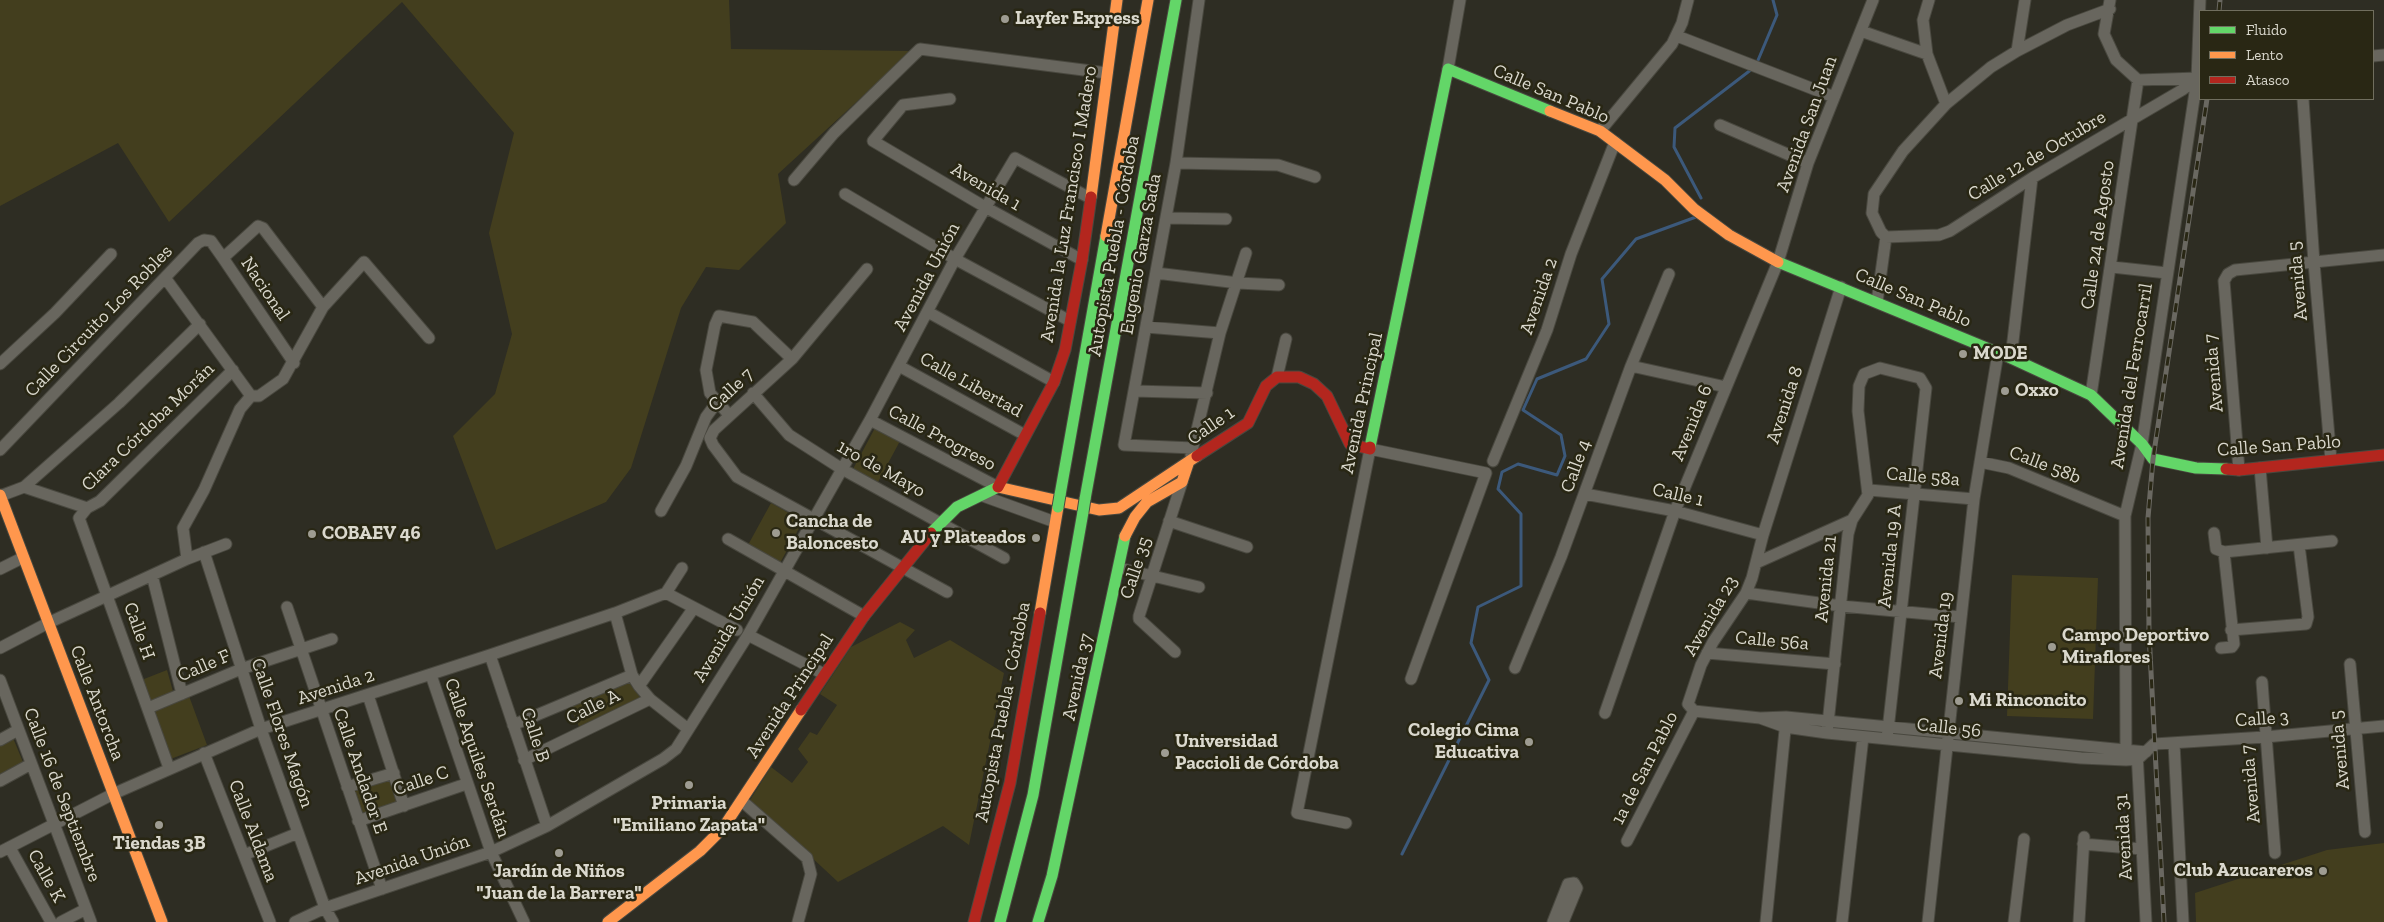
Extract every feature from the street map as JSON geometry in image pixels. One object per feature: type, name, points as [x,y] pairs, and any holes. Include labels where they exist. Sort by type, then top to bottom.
[{"type":"main road","name":"Avenida la Luz Francisco I Madero","points":[[998,487],[1054,382],[1065,350],[1082,260],[1118,0]]},
{"type":"main road","name":"Autopista Puebla - Córdoba","points":[[974,922],[1010,783],[1148,0]]},
{"type":"main road","name":"Autopista Puebla - Córdoba","points":[[1000,922],[1018,858],[1032,796],[1176,0]]},
{"type":"main road","name":"Calle San Pablo","points":[[1448,69],[1600,131],[1665,180],[1694,209],[1729,235],[1778,262],[1841,286],[2011,358],[2091,395],[2142,444],[2153,459],[2163,463],[2196,468],[2239,470],[2384,455]]},
{"type":"main road","name":"Avenida Principal","points":[[1370,449],[1448,69]]},
{"type":"main road","points":[[1277,377],[1299,377],[1314,384],[1327,396],[1350,444],[1370,449]]},
{"type":"main road","name":"Calle 1","points":[[998,487],[1109,511],[1120,508],[1248,423],[1258,406],[1266,386],[1277,377]]},
{"type":"main road","points":[[1182,482],[1188,464]]},
{"type":"main road","name":"Avenida 37","points":[[1038,922],[1052,876],[1125,534],[1147,502],[1182,482]]},
{"type":"main road","name":"Avenida Principal","points":[[608,922],[712,841],[742,801],[864,616],[901,568],[941,522],[968,500],[983,496],[998,487]]},
{"type":"main road","name":"Calle Antorcha","points":[[0,495],[22,558],[162,922]]},
{"type":"street","name":"Eugenio Garza Sada","points":[[1193,448],[1124,445],[1176,163],[1199,0]]},
{"type":"street","name":"Avenida Principal","points":[[1448,69],[1460,0]]},
{"type":"street","points":[[1600,131],[1676,36],[1688,0]]},
{"type":"street","name":"Avenida San Juan","points":[[1778,262],[1808,163],[1873,0]]},
{"type":"street","points":[[1929,0],[1923,20],[1927,54],[1946,104]]},
{"type":"street","points":[[2017,51],[2024,0]]},
{"type":"street","points":[[1877,302],[1886,237],[1881,232],[1872,213],[1874,194],[1903,151],[1946,104],[1991,67],[2017,51],[2110,4]]},
{"type":"street","points":[[2110,4],[2104,34],[2108,47],[2116,60],[2138,80],[2199,78]]},
{"type":"street","points":[[1860,32],[1927,54]]},
{"type":"street","points":[[1676,36],[1834,97]]},
{"type":"street","points":[[794,180],[834,133],[920,49],[1107,73]]},
{"type":"street","name":"Calle 12 de Octubre","points":[[1886,237],[1939,235],[1950,231],[2032,178],[2182,90],[2199,78]]},
{"type":"street","name":"Avenida del Ferrocarril","points":[[2134,754],[2125,516],[2142,444],[2167,273],[2199,78]]},
{"type":"street","name":"Calle 24 de Agosto","points":[[2091,395],[2112,266],[2138,80]]},
{"type":"street","name":"Avenida 1","points":[[950,99],[903,105],[873,141],[1082,260]]},
{"type":"street","name":"Avenida 5","points":[[2303,100],[2314,263],[2331,460]]},
{"type":"street","points":[[1720,125],[1808,163]]},
{"type":"street","name":"Avenida 2","points":[[1493,461],[1547,330],[1571,254],[1615,142]]},
{"type":"street","name":"Avenida Unión","points":[[295,922],[325,908],[491,852],[547,826],[663,759],[676,749],[748,635],[870,420],[956,259],[1015,158],[1090,198]]},
{"type":"street","points":[[1176,163],[1278,165],[1315,177]]},
{"type":"street","points":[[2011,358],[2032,178]]},
{"type":"street","points":[[844,194],[956,259],[1070,321]]},
{"type":"street","points":[[1166,218],[1226,219]]},
{"type":"street","points":[[223,258],[258,226],[263,228],[323,307]]},
{"type":"street","name":"Nacional","points":[[204,240],[211,241],[294,362]]},
{"type":"street","name":"Calle Circuito Los Robles","points":[[0,450],[166,279],[198,243],[204,240]]},
{"type":"street","points":[[1188,464],[1207,393],[1220,332],[1238,283],[1246,253]]},
{"type":"street","points":[[0,364],[55,313],[111,254]]},
{"type":"street","points":[[2314,263],[2384,255]]},
{"type":"street","points":[[187,559],[183,528],[204,490],[240,409],[251,396],[259,396],[283,379],[323,307],[364,262],[429,338]]},
{"type":"street","name":"Avenida 6","points":[[1605,713],[1676,511],[1778,262]]},
{"type":"street","name":"Avenida 7","points":[[2239,470],[2224,281],[2228,274],[2236,270],[2314,263]]},
{"type":"street","points":[[2112,266],[2167,273]]},
{"type":"street","name":"Calle 7","points":[[813,520],[737,476],[713,445],[710,438],[714,430],[729,415],[792,359],[867,269]]},
{"type":"street","points":[[1156,273],[1238,283],[1279,285]]},
{"type":"street","name":"Calle 4","points":[[1515,668],[1561,557],[1631,366],[1669,274]]},
{"type":"street","points":[[166,279],[251,396]]},
{"type":"street","name":"Avenida 8","points":[[1763,535],[1841,286]]},
{"type":"street","points":[[928,312],[1054,382]]},
{"type":"street","points":[[729,415],[710,393],[706,370],[715,324],[719,316],[753,322],[792,359]]},
{"type":"street","points":[[0,495],[24,487],[119,403],[200,324]]},
{"type":"street","points":[[1146,327],[1220,332]]},
{"type":"street","points":[[1277,377],[1286,338]]},
{"type":"street","name":"Avenida 19","points":[[1928,922],[1946,739],[1974,499],[1998,353]]},
{"type":"street","name":"Calle Libertad","points":[[899,366],[1025,435]]},
{"type":"street","points":[[1631,366],[1726,387]]},
{"type":"street","name":"Avenida 19 A","points":[[1869,490],[1858,411],[1859,386],[1864,374],[1880,368],[1920,378],[1926,388],[1888,734]]},
{"type":"street","name":"Clara Córdoba Morán","points":[[86,508],[100,501],[233,370]]},
{"type":"street","points":[[1134,392],[1207,393]]},
{"type":"street","name":"1ro de Mayo","points":[[753,393],[789,435],[842,469],[1004,558]]},
{"type":"street","points":[[661,511],[686,466],[706,417],[717,402]]},
{"type":"street","name":"Calle Progreso","points":[[870,420],[998,487]]},
{"type":"street","points":[[1370,449],[1486,473],[1411,680]]},
{"type":"street","name":"Avenida Principal","points":[[1346,823],[1297,813],[1370,449]]},
{"type":"street","name":"Calle 58b","points":[[1980,462],[2009,468],[2125,516]]},
{"type":"street","points":[[2260,468],[2267,548]]},
{"type":"street","name":"Calle 35","points":[[1175,652],[1139,619],[1182,482]]},
{"type":"street","points":[[24,487],[86,508]]},
{"type":"street","name":"Calle 58a","points":[[1869,490],[1914,492],[1974,499]]},
{"type":"street","name":"Avenida 21","points":[[1828,728],[1848,534],[1852,520],[1865,502],[1869,490]]},
{"type":"street","name":"Calle 1","points":[[1585,494],[1676,511],[1763,535]]},
{"type":"street","points":[[983,496],[1055,522]]},
{"type":"street","name":"Calle H","points":[[86,508],[79,518],[169,768]]},
{"type":"street","points":[[813,520],[947,592]]},
{"type":"street","points":[[1756,563],[1852,520]]},
{"type":"street","points":[[1169,521],[1247,547]]},
{"type":"street","points":[[2214,533],[2216,549],[2224,552],[2332,541]]},
{"type":"street","name":"Avenida 23","points":[[1694,711],[1688,704],[1707,653],[1746,593],[1763,535]]},
{"type":"street","points":[[728,539],[864,616]]},
{"type":"street","points":[[0,648],[48,623],[187,559],[226,544]]},
{"type":"street","points":[[2231,630],[2306,624],[2308,617],[2299,545]]},
{"type":"street","name":"Calle Flores Magón","points":[[204,552],[261,729],[325,908],[333,922]]},
{"type":"street","points":[[2221,648],[2232,647],[2234,644],[2224,552]]},
{"type":"street","points":[[0,569],[22,558]]},
{"type":"street","points":[[682,568],[666,593],[693,609],[737,630]]},
{"type":"street","points":[[1119,568],[1199,587]]},
{"type":"street","points":[[152,576],[182,694]]},
{"type":"street","name":"Avenida 2","points":[[5,850],[112,794],[261,729],[490,655],[615,613],[666,593]]},
{"type":"street","points":[[1746,593],[1841,606],[1961,617]]},
{"type":"street","name":"Calle Andador E","points":[[287,607],[382,889]]},
{"type":"street","name":"Calle A","points":[[639,686],[693,609]]},
{"type":"street","points":[[615,613],[632,675],[650,699],[688,729]]},
{"type":"street","points":[[748,635],[824,674]]},
{"type":"street","name":"Calle F","points":[[148,708],[241,669],[332,639]]},
{"type":"street","name":"Calle 56a","points":[[1707,653],[1835,664]]},
{"type":"street","name":"Calle B","points":[[490,655],[547,826]]},
{"type":"street","name":"Avenida 5","points":[[2350,664],[2365,832]]},
{"type":"street","name":"Calle Aquiles Serdán","points":[[430,675],[491,852],[524,922]]},
{"type":"street","points":[[514,725],[632,675]]},
{"type":"street","name":"Calle 16 de Septiembre","points":[[0,680],[91,922]]},
{"type":"street","name":"Avenida 7","points":[[2262,682],[2275,854]]},
{"type":"street","points":[[368,695],[404,806]]},
{"type":"street","name":"Calle A","points":[[524,760],[650,699]]},
{"type":"street","name":"Calle 56","points":[[1694,711],[1828,728],[1946,739],[2081,758],[2134,754]]},
{"type":"street","name":"1a de San Pablo","points":[[1627,841],[1694,711]]},
{"type":"street","points":[[1766,922],[1786,722]]},
{"type":"street","name":"Calle 3","points":[[2134,754],[2154,744],[2265,737],[2384,726]]},
{"type":"street","name":"Calle 56","points":[[1828,728],[1863,737],[1888,734]]},
{"type":"street","points":[[0,740],[18,730]]},
{"type":"street","points":[[1842,922],[1863,737]]},
{"type":"street","points":[[2174,743],[2183,922]]},
{"type":"street","name":"Calle Aldama","points":[[204,753],[270,922]]},
{"type":"street","name":"Avenida 31","points":[[2134,754],[2146,922]]},
{"type":"street","points":[[0,781],[31,764]]},
{"type":"street","points":[[347,787],[394,773]]},
{"type":"street","name":"Calle C","points":[[358,821],[466,784]]},
{"type":"street","points":[[742,801],[807,858],[811,874],[798,922]]},
{"type":"street","points":[[244,855],[298,832]]},
{"type":"street","points":[[2014,922],[2024,840]]},
{"type":"street","points":[[2079,922],[2084,841],[2142,849]]},
{"type":"street","name":"Calle K","points":[[5,850],[51,922]]},
{"type":"street","points":[[1553,922],[1568,884],[1574,882],[1577,888],[1563,922]]},
{"type":"street","points":[[62,922],[86,909]]},
{"type":"shaded area","points":[[0,0],[729,0],[731,49],[912,51],[778,174],[786,223],[739,270],[706,267],[681,308],[631,468],[606,502],[496,550],[453,436],[495,394],[512,334],[489,233],[514,133],[402,2],[169,222],[118,143],[0,206]]},
{"type":"shaded area","points":[[875,428],[900,441],[878,482],[853,469]]},
{"type":"shaded area","name":"Cancha de Baloncesto","points":[[771,503],[803,521],[780,563],[748,545]]},
{"type":"shaded area","name":"Campo Deportivo Miraflores","points":[[2012,575],[2098,578],[2093,719],[2007,716]]},
{"type":"shaded area","points":[[900,622],[915,630],[906,640],[914,658],[950,640],[1004,673],[969,845],[943,826],[838,882],[750,800],[771,767],[792,783],[808,762],[798,749],[810,732],[817,735],[837,705],[820,694],[851,647]]},
{"type":"shaded area","points":[[167,670],[174,695],[149,705],[139,681]]},
{"type":"shaded area","points":[[628,681],[642,700],[580,729],[570,706]]},
{"type":"shaded area","points":[[189,696],[207,745],[168,760],[150,711]]},
{"type":"shaded area","points":[[13,738],[23,762],[0,774],[0,746]]},
{"type":"shaded area","points":[[388,777],[397,804],[360,816],[351,790]]},
{"type":"shaded area","name":"Club Azucareros","points":[[2384,843],[2384,922],[2196,922],[2195,893],[2327,850]]},
{"type":"waterway","points":[[1756,65],[1777,15],[1773,0]]},
{"type":"waterway","points":[[1701,198],[1674,147],[1675,128],[1752,69]]},
{"type":"waterway","points":[[1402,854],[1489,680],[1471,643],[1478,607],[1521,586],[1521,514],[1498,489],[1502,472],[1518,464],[1557,475],[1565,456],[1561,435],[1523,410],[1537,379],[1586,359],[1609,324],[1602,279],[1636,239],[1696,217]]},
{"type":"railway","points":[[2219,10],[2220,0]]},
{"type":"railway","points":[[2164,922],[2149,633],[2148,518],[2153,459],[2207,100]]},
{"type":"traffic: fast","points":[[1085,499],[1176,0]]},
{"type":"traffic: fast","points":[[1370,447],[1448,69],[1550,111]]},
{"type":"traffic: fast","points":[[1060,495],[1106,236]]},
{"type":"traffic: fast","points":[[1778,262],[2011,358],[2091,395],[2142,444],[2153,459],[2196,468],[2226,469]]},
{"type":"traffic: fast","points":[[931,533],[957,507],[998,487]]},
{"type":"traffic: fast","points":[[1058,507],[1060,495]]},
{"type":"traffic: fast","points":[[1083,512],[1085,499]]},
{"type":"traffic: fast","points":[[1000,922],[1033,795],[1083,512]]},
{"type":"traffic: fast","points":[[1038,922],[1052,876],[1125,536]]},
{"type":"traffic: slow","points":[[1091,197],[1117,0]]},
{"type":"traffic: slow","points":[[1106,236],[1148,0]]},
{"type":"traffic: slow","points":[[1550,111],[1600,131],[1665,180],[1694,209],[1729,235],[1778,262]]},
{"type":"traffic: slow","points":[[998,487],[1099,510],[1119,508],[1197,456]]},
{"type":"traffic: slow","points":[[1125,536],[1135,517],[1147,502],[1182,482],[1188,464]]},
{"type":"traffic: slow","points":[[0,495],[162,922]]},
{"type":"traffic: slow","points":[[1040,613],[1058,507]]},
{"type":"traffic: slow","points":[[608,922],[700,851],[723,828],[801,710]]},
{"type":"traffic: jam","points":[[998,487],[1054,382],[1065,350],[1082,260],[1091,197]]},
{"type":"traffic: jam","points":[[1197,456],[1248,423],[1266,386],[1277,377],[1299,377],[1314,384],[1327,396],[1350,444],[1370,449],[1370,447]]},
{"type":"traffic: jam","points":[[2226,469],[2239,470],[2384,455]]},
{"type":"traffic: jam","points":[[801,710],[864,616],[931,533]]},
{"type":"traffic: jam","points":[[974,922],[1010,783],[1040,613]]},
{"type":"place","name":"Layfer Express","points":[[1005,19]]},
{"type":"place","name":"MODE","points":[[1963,354]]},
{"type":"place","name":"Oxxo","points":[[2005,391]]},
{"type":"place","name":"Cancha de Baloncesto","points":[[776,533]]},
{"type":"place","name":"COBAEV 46","points":[[312,534]]},
{"type":"place","name":"AU y Plateados","points":[[1036,538]]},
{"type":"place","name":"Campo Deportivo Miraflores","points":[[2052,647]]},
{"type":"place","name":"Mi Rinconcito","points":[[1959,701]]},
{"type":"place","name":"Colegio Cima Educativa","points":[[1529,742]]},
{"type":"place","name":"Universidad Paccioli de Córdoba","points":[[1165,753]]},
{"type":"place","name":"Primaria \"Emiliano Zapata\"","points":[[689,785]]},
{"type":"place","name":"Tiendas 3B","points":[[159,825]]},
{"type":"place","name":"Jardín de Niños \"Juan de la Barrera\"","points":[[559,853]]},
{"type":"place","name":"Club Azucareros","points":[[2323,871]]}]
